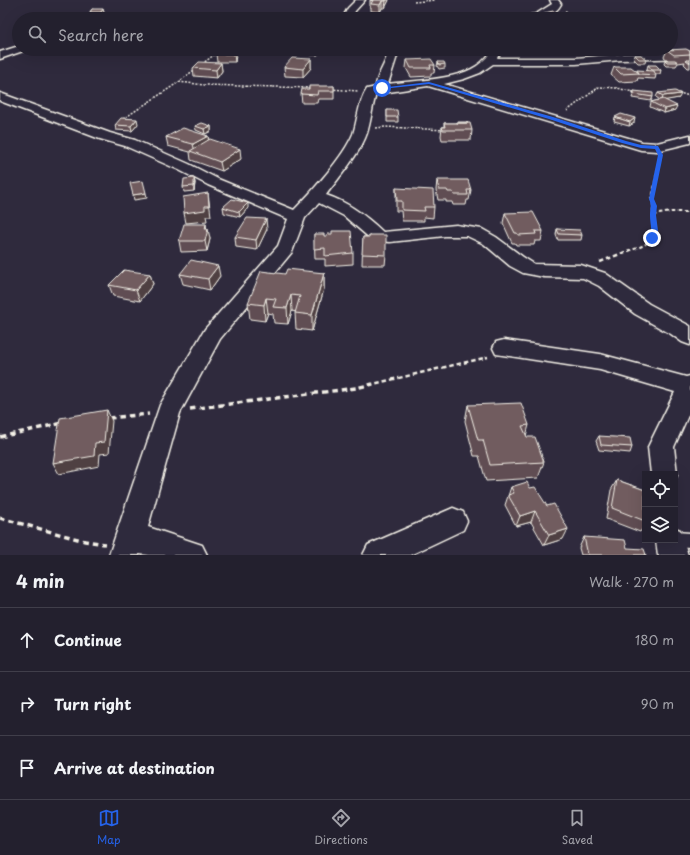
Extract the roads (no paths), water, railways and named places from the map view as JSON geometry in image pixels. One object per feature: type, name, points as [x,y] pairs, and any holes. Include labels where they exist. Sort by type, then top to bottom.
[{"type":"street","points":[[350,12],[361,0]]},
{"type":"street","points":[[544,12],[555,3]]},
{"type":"street","points":[[0,56],[12,52]]},
{"type":"street","points":[[678,55],[690,55]]},
{"type":"street","points":[[127,547],[168,412],[212,334],[286,248],[297,217],[316,197],[354,146],[360,132],[366,105],[382,80],[391,63],[392,56]]},
{"type":"street","points":[[376,90],[429,83],[472,72],[482,68],[493,56]]},
{"type":"street","points":[[508,56],[576,61],[656,56]]},
{"type":"street","points":[[429,83],[551,118],[624,142],[641,146],[657,147],[690,139]]},
{"type":"street","points":[[0,97],[105,136],[130,143],[184,166],[213,182],[297,217]]},
{"type":"street","points":[[316,197],[328,200],[354,214],[379,237],[400,237],[442,231],[468,231],[488,238],[524,266],[543,270],[582,271],[607,282],[642,309],[682,330],[690,336]]},
{"type":"street","points":[[504,348],[600,362],[689,387],[661,447],[664,471]]},
{"type":"street","points":[[378,555],[453,521]]},
{"type":"street","points":[[127,547],[146,540],[192,555]]},
{"type":"street","points":[[670,543],[672,555]]},
{"type":"lane","points":[[678,539],[690,540]]}]
